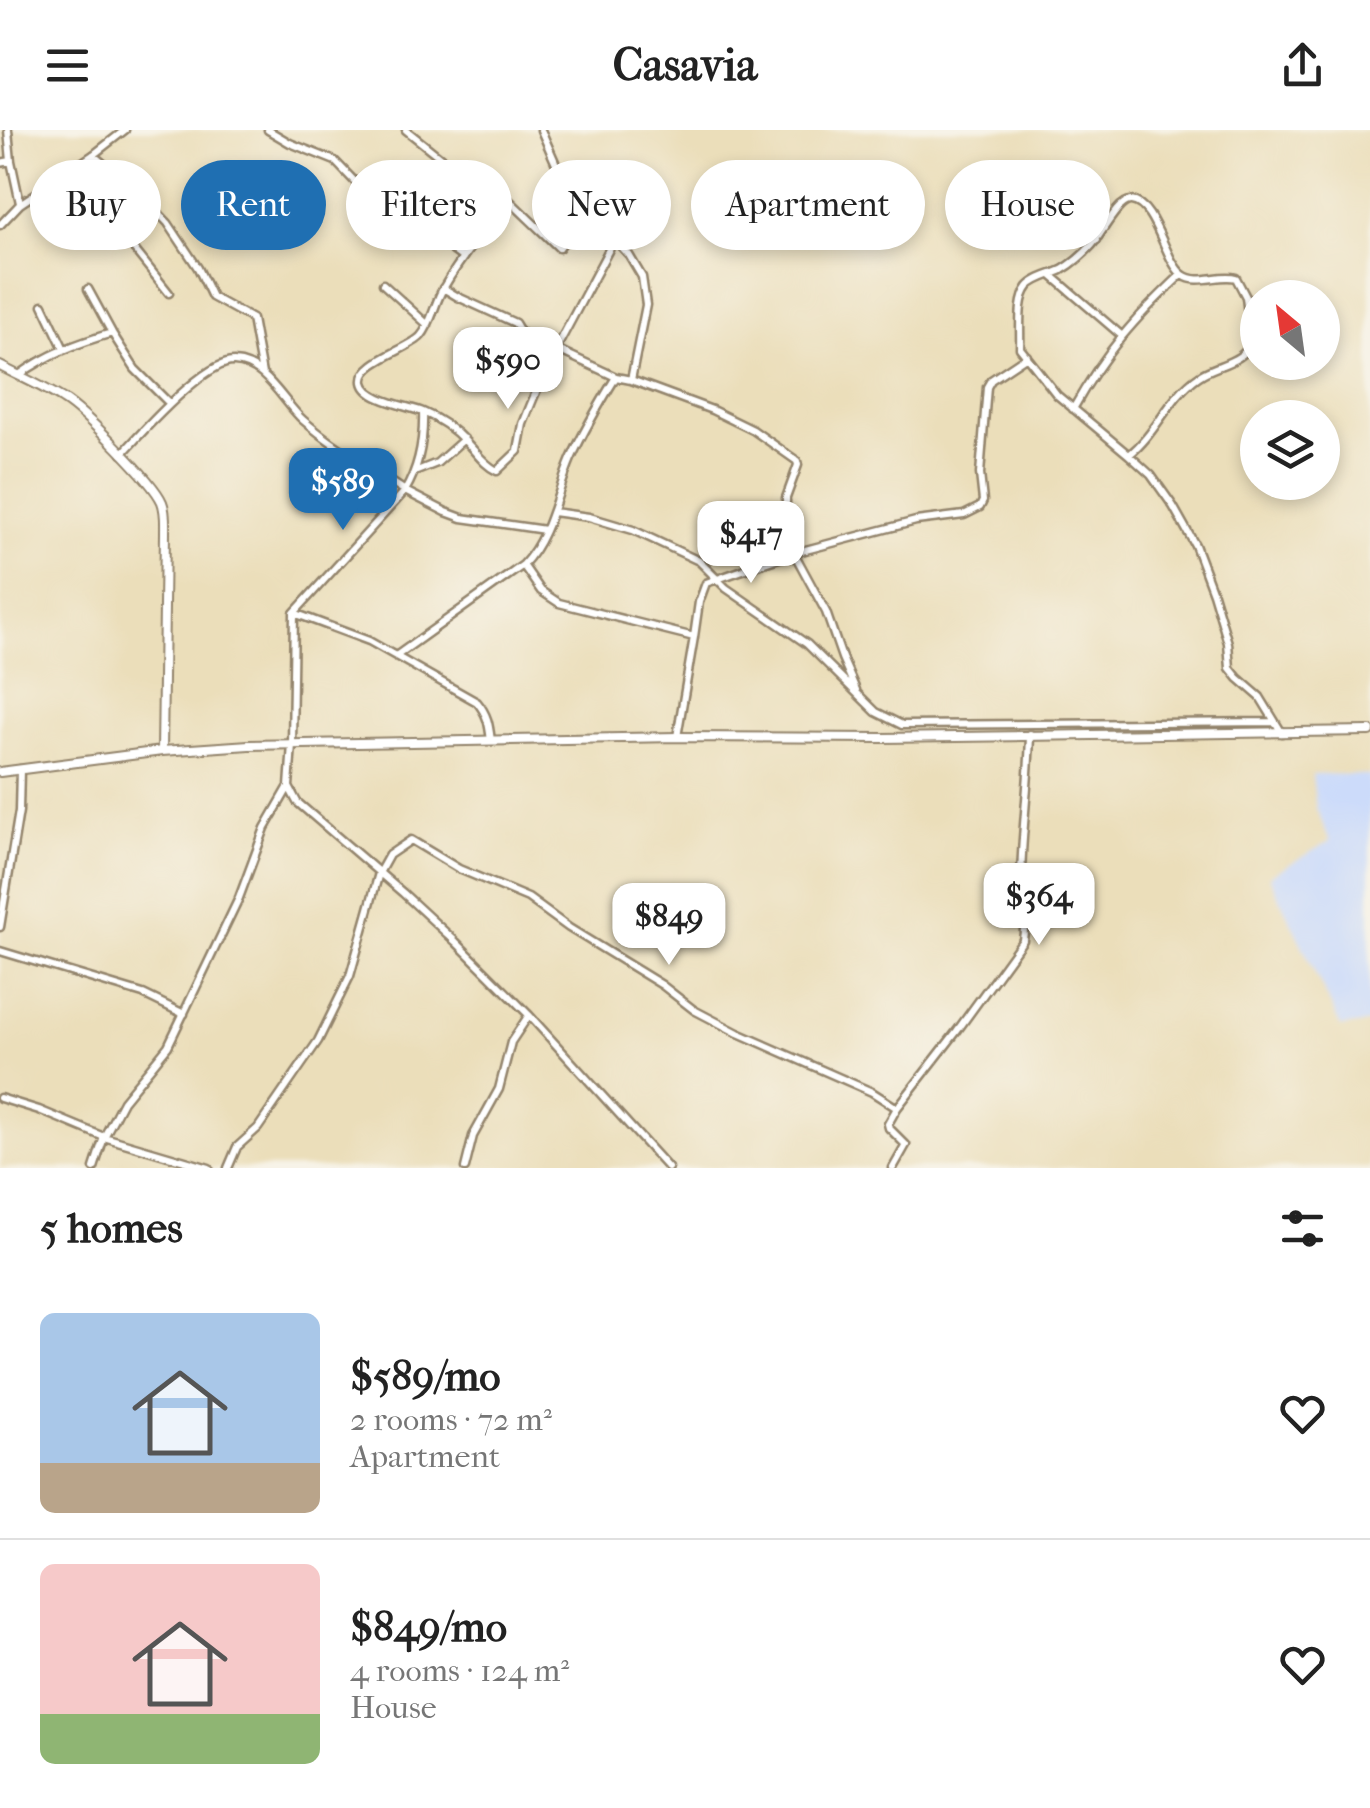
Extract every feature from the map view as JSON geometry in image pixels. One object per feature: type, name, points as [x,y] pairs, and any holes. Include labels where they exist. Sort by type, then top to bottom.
[{"type":"main road","points":[[0,366],[67,401],[122,454],[161,501],[162,750]]},
{"type":"main road","points":[[0,772],[162,750],[292,744],[1370,732]]},
{"type":"street","points":[[8,130],[20,204]]},
{"type":"street","points":[[0,225],[20,204],[94,156],[125,130]]},
{"type":"street","points":[[268,130],[335,161],[384,212],[440,240],[463,258]]},
{"type":"street","points":[[541,130],[554,160]]},
{"type":"street","points":[[412,132],[445,160]]},
{"type":"street","points":[[94,156],[168,223],[212,297],[252,319],[263,375]]},
{"type":"street","points":[[0,163],[11,162]]},
{"type":"street","points":[[1110,220],[1121,204],[1129,200],[1138,203],[1148,213],[1182,274],[1195,279],[1236,278],[1246,297],[1250,348],[1241,357],[1197,376],[1180,392],[1140,446],[1129,454]]},
{"type":"street","points":[[512,203],[532,222]]},
{"type":"street","points":[[135,250],[170,293]]},
{"type":"street","points":[[443,288],[515,323],[521,333],[504,366],[538,387],[523,424],[518,451],[501,468],[493,470],[439,418],[368,392],[362,379],[370,367],[418,339],[443,288],[469,250]]},
{"type":"street","points":[[609,250],[556,349],[616,376],[712,410],[753,430],[797,460],[786,498],[794,552],[826,612],[856,691]]},
{"type":"street","points":[[624,250],[646,292],[641,339],[630,380]]},
{"type":"street","points":[[1087,250],[1051,275],[1030,283],[1025,291],[1020,348],[1057,395],[1151,475],[1183,521],[1224,626],[1230,668],[1260,697],[1282,733]]},
{"type":"street","points":[[1073,409],[1092,374],[1121,335],[1182,274]]},
{"type":"street","points":[[1051,275],[1121,335]]},
{"type":"street","points":[[383,284],[428,325]]},
{"type":"street","points":[[88,289],[136,369],[169,403]]},
{"type":"street","points":[[43,305],[64,348]]},
{"type":"street","points":[[18,376],[64,348],[112,332]]},
{"type":"street","points":[[677,737],[701,590],[706,582],[794,552],[916,521],[964,515],[980,507],[987,388],[991,380],[1027,356]]},
{"type":"street","points":[[122,454],[169,403],[209,373],[226,363],[245,364],[263,375],[302,418],[405,491],[462,518],[544,530]]},
{"type":"street","points":[[396,656],[523,565],[538,547],[572,458],[616,376]]},
{"type":"street","points":[[94,1168],[104,1136],[122,1101],[168,1046],[239,898],[265,828],[289,787],[294,613],[405,491],[416,472],[424,412]]},
{"type":"street","points":[[416,472],[437,463],[464,439]]},
{"type":"street","points":[[553,512],[590,517],[633,530],[698,561],[726,588],[806,644],[876,712],[902,724],[1275,722]]},
{"type":"street","points":[[743,570],[786,515]]},
{"type":"street","points":[[523,565],[541,591],[559,603],[694,637]]},
{"type":"street","points":[[294,613],[353,634],[477,702],[489,721],[491,741]]},
{"type":"street","points":[[893,1168],[906,1145],[888,1124],[1023,940],[1026,922],[1020,897],[1030,734]]},
{"type":"street","points":[[0,927],[19,811],[20,768]]},
{"type":"street","points":[[289,787],[297,802],[403,892],[530,1016],[668,1168]]},
{"type":"street","points":[[228,1168],[237,1147],[258,1128],[318,1041],[350,976],[379,873],[388,856],[411,840],[459,870],[528,898],[694,1010],[872,1092],[898,1108]]},
{"type":"street","points":[[0,952],[144,994],[184,1014]]},
{"type":"street","points":[[465,1168],[473,1136],[498,1090],[511,1042],[530,1016]]},
{"type":"street","points":[[0,1098],[192,1166],[208,1168]]},
{"type":"shaded area","points":[[1312,774],[1370,775],[1370,1023],[1341,1027],[1269,876],[1330,841],[1316,808]]}]
